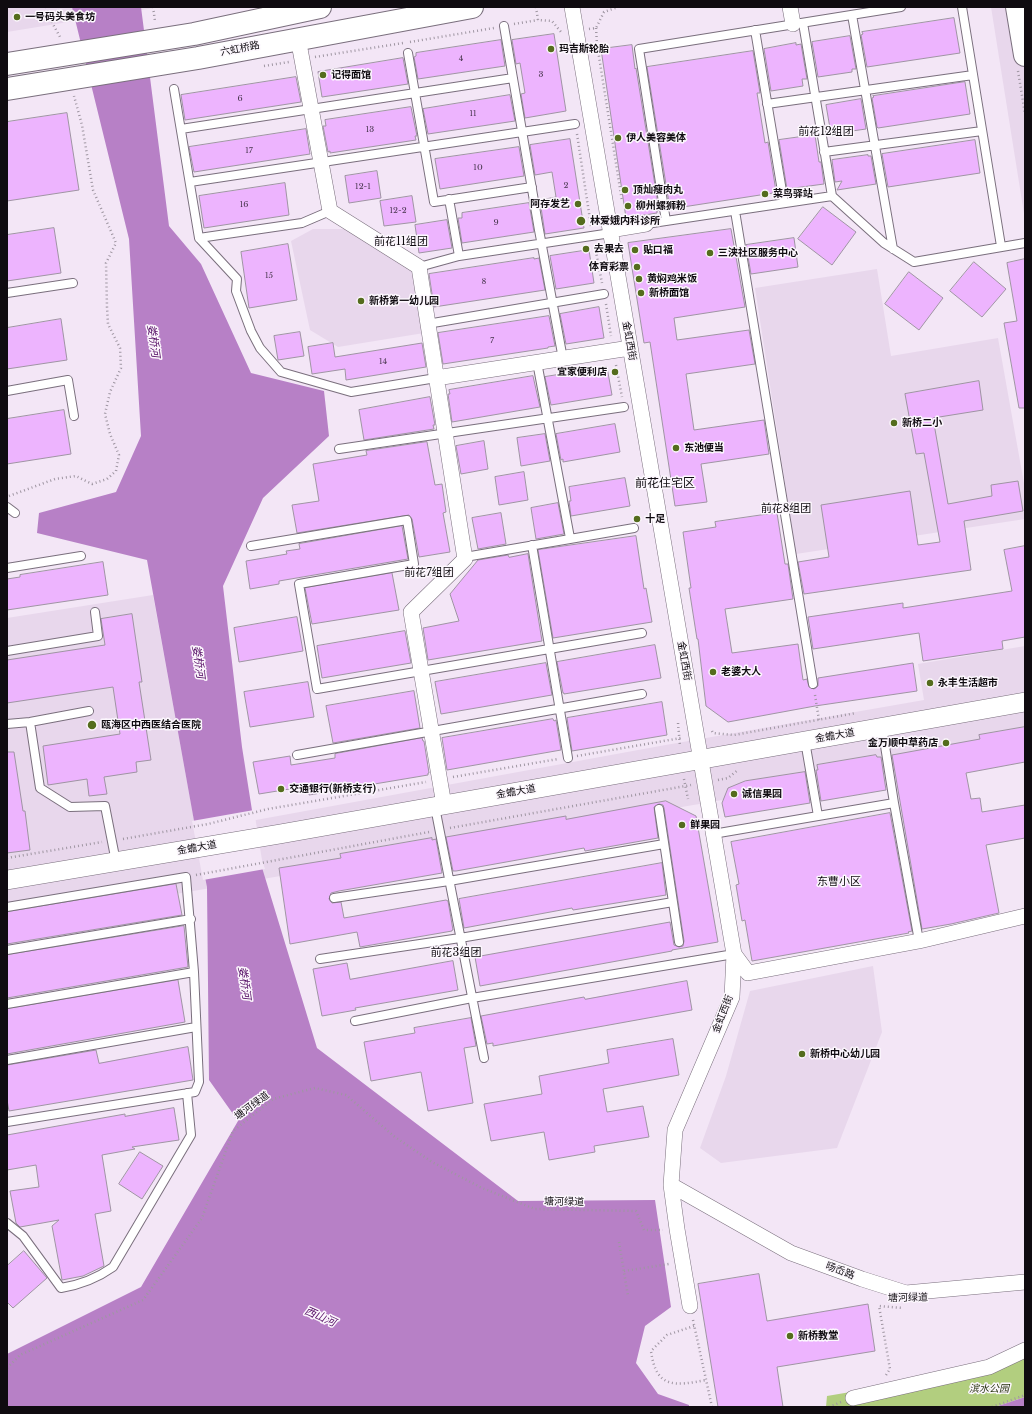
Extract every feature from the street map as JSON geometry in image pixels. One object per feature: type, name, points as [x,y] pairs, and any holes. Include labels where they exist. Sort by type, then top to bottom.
[{"type":"main road","points":[[7,64],[194,34],[320,7]]},
{"type":"main road","name":"六虹桥路","points":[[7,89],[198,58],[298,38],[472,7]]},
{"type":"main road","points":[[1017,7],[1025,55]]},
{"type":"street","name":"金虹西街","points":[[572,7],[734,954],[732,997],[675,1130],[671,1185],[690,1306]]},
{"type":"street","points":[[790,7],[798,23]]},
{"type":"street","points":[[298,38],[330,211],[418,267],[465,557],[465,559],[411,612],[440,780],[440,806]]},
{"type":"street","points":[[610,232],[626,227],[646,224]]},
{"type":"street","points":[[436,378],[630,348]]},
{"type":"street","name":"金蟾大道","points":[[7,880],[280,834],[1025,702]]},
{"type":"street","points":[[734,954],[748,973],[919,941],[1025,916]]},
{"type":"street","name":"旸岙路","points":[[671,1185],[791,1253],[862,1279],[906,1293],[1025,1282]]},
{"type":"street","points":[[852,1398],[989,1366],[1025,1350]]},
{"type":"lane","points":[[666,221],[639,49],[901,7]]},
{"type":"lane","points":[[962,7],[1001,246]]},
{"type":"lane","points":[[852,15],[893,249]]},
{"type":"lane","points":[[798,23],[815,97],[832,196],[884,243],[914,262],[1025,243]]},
{"type":"lane","points":[[504,26],[512,78],[563,358]]},
{"type":"lane","points":[[755,30],[784,203]]},
{"type":"lane","points":[[408,53],[434,202],[532,187]]},
{"type":"lane","points":[[767,104],[973,75]]},
{"type":"lane","points":[[181,129],[512,78]]},
{"type":"lane","points":[[174,89],[199,238],[237,279],[236,291],[250,331],[260,348],[281,372],[351,392],[436,378]]},
{"type":"lane","points":[[190,182],[575,124]]},
{"type":"lane","points":[[824,152],[982,131]]},
{"type":"lane","points":[[646,224],[832,196]]},
{"type":"lane","points":[[449,200],[459,256]]},
{"type":"lane","points":[[735,210],[813,684]]},
{"type":"lane","points":[[199,238],[302,223],[330,211]]},
{"type":"lane","points":[[418,267],[459,256],[610,232]]},
{"type":"lane","points":[[7,293],[73,283]]},
{"type":"lane","points":[[428,324],[604,294]]},
{"type":"lane","points":[[538,362],[570,538]]},
{"type":"lane","points":[[7,391],[68,380],[74,416]]},
{"type":"lane","points":[[339,449],[547,417],[624,407]]},
{"type":"lane","points":[[7,507],[15,513]]},
{"type":"lane","points":[[251,546],[407,520],[414,564],[299,584],[317,689],[642,633]]},
{"type":"lane","points":[[465,557],[634,528]]},
{"type":"lane","points":[[532,545],[568,758]]},
{"type":"lane","points":[[7,568],[81,556]]},
{"type":"lane","points":[[7,651],[98,636],[94,612]]},
{"type":"lane","points":[[297,755],[642,694]]},
{"type":"lane","points":[[7,724],[30,722],[89,711]]},
{"type":"lane","points":[[30,722],[40,788],[70,807],[105,806],[116,862]]},
{"type":"lane","points":[[882,727],[919,941]]},
{"type":"lane","points":[[805,741],[818,816]]},
{"type":"lane","points":[[713,834],[894,803]]},
{"type":"lane","points":[[440,806],[440,830],[484,1058]]},
{"type":"lane","points":[[659,810],[679,942]]},
{"type":"lane","points":[[334,898],[449,881],[664,844]]},
{"type":"lane","points":[[7,907],[186,877],[194,972],[199,1082],[194,1092],[187,1094],[7,1122]]},
{"type":"lane","points":[[320,959],[460,938],[673,902]]},
{"type":"lane","points":[[7,950],[190,919]]},
{"type":"lane","points":[[355,1021],[472,998],[734,954]]},
{"type":"lane","points":[[7,1004],[194,972]]},
{"type":"lane","points":[[7,1060],[196,1027]]},
{"type":"lane","points":[[7,1222],[23,1236],[61,1288],[71,1286],[105,1272],[114,1266],[191,1135],[187,1094]]},
{"type":"path","points":[[46,7],[49,17],[60,37]]},
{"type":"path","points":[[153,7],[155,21],[162,20]]},
{"type":"path","points":[[302,60],[538,20]]},
{"type":"path","points":[[596,28],[597,44],[626,227]]},
{"type":"path","points":[[7,497],[55,479],[76,476],[92,484],[107,479],[116,472],[119,455],[110,434],[105,414],[110,392],[121,368],[120,348],[108,324],[107,307],[106,263],[116,243],[93,190],[82,124],[74,96]]},
{"type":"path","points":[[813,684],[819,720]]},
{"type":"path","points":[[709,725],[713,733],[734,735],[856,713]]},
{"type":"path","points":[[196,875],[728,778],[739,770],[734,735]]},
{"type":"path","points":[[208,824],[252,813],[679,738]]},
{"type":"path","name":"塘河绿道","points":[[7,1368],[20,1355],[143,1300],[202,1218],[233,1131],[273,1099],[315,1088],[346,1094],[395,1137],[432,1162],[482,1188],[535,1209],[636,1211],[644,1230],[677,1230]]},
{"type":"path","points":[[619,1242],[628,1296]]},
{"type":"path","points":[[624,1271],[683,1261]]},
{"type":"path","points":[[690,1306],[712,1407]]},
{"type":"path","name":"塘河绿道","points":[[883,1378],[890,1369],[880,1306],[910,1308]]},
{"type":"path","points":[[694,1326],[667,1335],[651,1351],[653,1364],[659,1376],[667,1382],[683,1384],[706,1380]]},
{"type":"path","points":[[992,1407],[1025,1395]]},
{"type":"shaded area","points":[[7,7],[160,7],[7,32]]},
{"type":"shaded area","points":[[991,7],[1025,7],[1025,220]]},
{"type":"shaded area","name":"新桥第一幼儿园","points":[[313,229],[350,229],[414,273],[424,333],[338,347],[310,330],[291,241]]},
{"type":"shaded area","name":"新桥二小","points":[[877,269],[891,356],[998,338],[1025,489],[1025,519],[796,554],[755,288]]},
{"type":"shaded area","points":[[153,595],[196,831],[660,746],[924,700],[918,664],[1025,646],[1025,748],[7,923],[7,618]]},
{"type":"shaded area","name":"新桥中心幼儿园","points":[[873,966],[882,1032],[837,1148],[721,1163],[700,1148],[726,1076],[750,991]]},
{"type":"green space","name":"滨水公园","points":[[1025,1356],[1025,1397],[995,1407],[826,1407],[827,1396],[921,1380]]},
{"type":"water","points":[[72,7],[141,7],[169,226],[201,264],[251,373],[324,391],[329,436],[263,498],[223,586],[242,747],[260,861],[317,1048],[518,1201],[655,1200],[671,1307],[645,1326],[636,1363],[658,1394],[689,1405],[689,1407],[7,1407],[7,1354],[141,1287],[238,1121],[209,1080],[207,887],[147,560],[37,533],[39,513],[116,492],[141,436],[129,239]]},
{"type":"water","points":[[1025,1397],[1025,1407],[995,1407]]},
{"type":"pier","points":[[254,810],[262,860],[265,869],[203,880],[192,821]]},
{"type":"building","points":[[954,18],[960,53],[867,67],[861,35],[863,34],[862,32]]},
{"type":"building","points":[[554,34],[566,111],[525,118],[521,94],[525,93],[520,63],[516,64],[512,40]]},
{"type":"building","points":[[850,36],[856,69],[852,69],[852,72],[818,77],[812,42]]},
{"type":"building","points":[[501,40],[505,66],[418,79],[414,57],[416,56],[416,53]]},
{"type":"building","points":[[796,43],[796,45],[801,44],[807,79],[802,79],[803,86],[771,91],[764,49]]},
{"type":"building","points":[[632,45],[659,210],[657,213],[626,218],[601,49]]},
{"type":"building","points":[[753,51],[760,93],[757,93],[765,143],[768,142],[776,191],[773,191],[773,193],[670,209],[647,67]]},
{"type":"building","points":[[403,58],[408,84],[322,97],[318,72]]},
{"type":"building","points":[[296,77],[301,102],[185,120],[181,95]]},
{"type":"building","points":[[965,82],[970,114],[877,127],[872,98],[874,97],[873,96]]},
{"type":"building","points":[[510,95],[515,121],[428,134],[423,109]]},
{"type":"building","points":[[861,99],[866,129],[831,134],[826,105]]},
{"type":"building","points":[[411,107],[417,136],[415,136],[416,140],[330,153],[330,151],[328,152],[323,126],[326,126],[325,120]]},
{"type":"building","points":[[67,113],[79,190],[7,201],[7,122]]},
{"type":"building","points":[[306,129],[310,154],[194,172],[189,147]]},
{"type":"building","points":[[815,135],[824,184],[787,189],[779,140]]},
{"type":"building","points":[[570,139],[584,228],[545,234],[540,200],[556,197],[552,172],[535,175],[530,145]]},
{"type":"building","points":[[975,140],[980,173],[888,187],[882,154]]},
{"type":"building","points":[[519,147],[524,176],[440,189],[435,159]]},
{"type":"building","points":[[868,155],[871,156],[876,184],[837,190],[842,181],[835,182],[832,160]]},
{"type":"building","points":[[377,171],[381,198],[349,203],[345,176]]},
{"type":"building","points":[[285,183],[289,215],[204,228],[199,196]]},
{"type":"building","points":[[412,196],[416,222],[384,226],[380,201]]},
{"type":"building","points":[[529,203],[534,232],[462,243],[458,218],[462,218],[462,213]]},
{"type":"building","points":[[823,207],[856,232],[832,265],[798,239]]},
{"type":"building","points":[[447,220],[452,248],[419,253],[415,225]]},
{"type":"building","points":[[54,228],[61,273],[7,281],[7,235]]},
{"type":"building","points":[[731,229],[745,307],[674,318],[677,340],[749,330],[755,364],[686,374],[694,430],[764,420],[769,454],[701,464],[707,502],[675,506],[650,342],[644,343],[628,243]]},
{"type":"building","points":[[794,238],[798,267],[751,274],[746,245]]},
{"type":"building","points":[[288,244],[297,300],[249,308],[241,252]]},
{"type":"building","points":[[589,250],[594,283],[556,289],[550,256]]},
{"type":"building","points":[[539,258],[545,290],[434,307],[429,274]]},
{"type":"building","points":[[1025,259],[1025,408],[1019,408],[1004,323],[1017,321],[1007,263]]},
{"type":"building","points":[[974,262],[1006,289],[982,317],[950,291]]},
{"type":"building","points":[[909,272],[943,298],[919,330],[885,304]]},
{"type":"building","points":[[599,307],[604,338],[566,344],[560,314]]},
{"type":"building","points":[[549,316],[555,346],[443,364],[438,333]]},
{"type":"building","points":[[61,319],[67,360],[7,369],[7,328]]},
{"type":"building","points":[[300,332],[304,356],[278,360],[274,336]]},
{"type":"building","points":[[333,343],[335,357],[422,343],[426,367],[346,380],[345,369],[312,374],[308,347]]},
{"type":"building","points":[[607,367],[612,395],[551,405],[545,377]]},
{"type":"building","points":[[533,376],[540,407],[452,422],[448,394],[450,394],[449,390]]},
{"type":"building","points":[[979,381],[983,410],[933,418],[948,504],[992,496],[991,485],[1018,481],[1023,511],[964,521],[971,570],[804,594],[798,562],[829,557],[821,505],[910,491],[918,545],[940,542],[924,453],[916,454],[905,394]]},
{"type":"building","points":[[430,397],[435,425],[433,425],[434,429],[364,440],[359,410]]},
{"type":"building","points":[[64,410],[71,454],[7,464],[7,419]]},
{"type":"building","points":[[615,424],[620,452],[563,462],[563,459],[561,460],[556,434]]},
{"type":"building","points":[[545,434],[550,461],[521,466],[517,438]]},
{"type":"building","points":[[484,441],[488,469],[461,474],[456,446]]},
{"type":"building","points":[[427,442],[435,485],[442,484],[446,512],[443,513],[450,552],[419,557],[412,519],[409,515],[297,533],[292,505],[319,501],[313,464],[367,455],[366,451]]},
{"type":"building","points":[[524,472],[528,500],[499,505],[495,477]]},
{"type":"building","points":[[625,478],[630,506],[571,516],[569,487]]},
{"type":"building","points":[[558,503],[564,534],[536,539],[531,508]]},
{"type":"building","points":[[501,513],[506,544],[478,549],[472,518]]},
{"type":"building","points":[[777,513],[785,564],[788,564],[793,599],[725,609],[732,653],[798,644],[803,680],[807,679],[809,687],[814,689],[818,686],[818,678],[913,663],[917,691],[815,706],[728,722],[706,706],[698,639],[689,588],[691,588],[683,532],[716,527],[715,522]]},
{"type":"building","points":[[402,526],[408,559],[279,581],[279,584],[250,589],[246,561],[287,554],[286,551],[300,549],[299,544]]},
{"type":"building","points":[[636,536],[644,589],[646,588],[652,622],[553,638],[538,550]]},
{"type":"building","points":[[1025,546],[1025,637],[1002,641],[1003,649],[923,661],[919,633],[813,649],[808,617],[903,603],[903,608],[1012,591],[1004,550]]},
{"type":"building","points":[[528,554],[542,641],[428,660],[423,628],[459,621],[450,594],[478,560],[508,555],[509,557]]},
{"type":"building","points":[[103,562],[108,595],[7,610],[7,579],[20,577],[20,575]]},
{"type":"building","points":[[392,573],[399,610],[312,624],[305,588]]},
{"type":"building","points":[[132,614],[142,682],[139,682],[151,760],[136,762],[137,772],[104,777],[107,794],[89,796],[87,779],[48,785],[43,746],[120,734],[113,687],[7,703],[7,660],[105,645],[101,619]]},
{"type":"building","points":[[297,617],[303,651],[239,662],[234,628]]},
{"type":"building","points":[[405,631],[411,663],[322,678],[317,646]]},
{"type":"building","points":[[655,645],[661,678],[563,693],[557,662]]},
{"type":"building","points":[[546,663],[552,695],[441,714],[435,682]]},
{"type":"building","points":[[308,682],[314,717],[250,727],[244,692]]},
{"type":"building","points":[[414,691],[420,728],[333,743],[326,706]]},
{"type":"building","points":[[662,702],[667,735],[572,751],[567,718]]},
{"type":"building","points":[[553,719],[554,721],[556,720],[561,750],[447,770],[442,738]]},
{"type":"building","points":[[1025,727],[1025,762],[966,773],[971,799],[980,798],[982,812],[1025,805],[1025,838],[986,845],[999,913],[922,929],[892,755],[980,739],[979,735]]},
{"type":"building","points":[[422,738],[424,741],[429,773],[428,775],[309,795],[308,786],[259,794],[253,762],[290,756],[291,765],[335,758],[335,754]]},
{"type":"building","points":[[7,752],[14,752],[23,811],[25,811],[30,850],[7,853]]},
{"type":"building","points":[[876,755],[877,757],[881,757],[886,790],[821,801],[816,770],[818,770],[817,765]]},
{"type":"building","points":[[805,772],[810,803],[725,817],[722,803],[728,788],[745,781]]},
{"type":"building","points":[[666,801],[696,816],[718,942],[480,986],[475,957],[670,922],[674,945],[679,947],[683,946],[684,941],[664,808],[663,805],[659,804],[654,807],[658,838],[585,851],[584,848],[456,871],[453,871],[446,837],[566,816],[566,819]]},
{"type":"building","points":[[890,813],[912,931],[908,932],[909,933],[752,961],[745,920],[742,921],[736,885],[739,884],[731,842]]},
{"type":"building","points":[[432,838],[432,840],[436,839],[442,873],[339,891],[331,893],[329,899],[332,903],[341,902],[344,918],[446,900],[448,901],[452,931],[360,947],[357,932],[290,944],[279,868],[341,858],[340,854]]},
{"type":"building","points":[[662,863],[666,895],[573,910],[572,908],[464,928],[459,899]]},
{"type":"building","points":[[176,884],[182,915],[7,944],[7,912]]},
{"type":"building","points":[[184,926],[188,967],[7,998],[7,955]]},
{"type":"building","points":[[453,961],[458,990],[355,1008],[356,1010],[322,1016],[313,969],[347,963],[350,979]]},
{"type":"building","points":[[178,980],[185,1022],[7,1054],[7,1009]]},
{"type":"building","points":[[687,981],[692,1010],[493,1046],[493,1043],[487,1044],[481,1016],[584,997],[585,999]]},
{"type":"building","points":[[471,1018],[476,1046],[464,1048],[473,1103],[428,1111],[421,1072],[371,1081],[364,1042],[415,1033],[414,1028]]},
{"type":"building","points":[[673,1039],[679,1075],[603,1089],[607,1112],[643,1106],[649,1137],[594,1146],[595,1152],[549,1160],[544,1132],[491,1141],[484,1104],[542,1094],[539,1076],[609,1063],[607,1050]]},
{"type":"building","points":[[188,1047],[193,1080],[9,1111],[7,1100],[7,1065],[96,1050],[99,1063]]},
{"type":"building","points":[[174,1108],[179,1140],[132,1147],[135,1149],[102,1155],[111,1211],[95,1214],[104,1266],[83,1276],[62,1280],[52,1226],[59,1220],[20,1227],[16,1223],[10,1191],[39,1187],[36,1165],[7,1170],[7,1135],[125,1114],[125,1116]]},
{"type":"building","points":[[140,1152],[163,1166],[142,1199],[119,1184]]},
{"type":"building","points":[[24,1251],[47,1278],[13,1308],[7,1302],[7,1266]]},
{"type":"building","name":"新桥教堂","points":[[759,1274],[767,1321],[868,1304],[875,1351],[777,1367],[783,1407],[718,1407],[698,1284]]},
{"type":"place","name":"一号码头美食坊","points":[[17,17]]},
{"type":"place","name":"玛吉斯轮胎","points":[[551,49]]},
{"type":"place","name":"记得面馆","points":[[323,75]]},
{"type":"place","name":"伊人美容美体","points":[[618,138]]},
{"type":"place","name":"顶灿瘦肉丸","points":[[625,190]]},
{"type":"place","name":"菜鸟驿站","points":[[765,194]]},
{"type":"place","name":"阿存发艺","points":[[578,204]]},
{"type":"place","name":"柳州螺狮粉","points":[[628,206]]},
{"type":"place","name":"林爱娥内科诊所","points":[[581,221]]},
{"type":"place","name":"去果去","points":[[586,249]]},
{"type":"place","name":"贴口福","points":[[635,250]]},
{"type":"place","name":"三浃社区服务中心","points":[[710,253]]},
{"type":"place","name":"体育彩票","points":[[637,267]]},
{"type":"place","name":"黄焖鸡米饭","points":[[639,279]]},
{"type":"place","name":"新桥面馆","points":[[641,293]]},
{"type":"place","name":"新桥第一幼儿园","points":[[361,301]]},
{"type":"place","name":"宜家便利店","points":[[615,372]]},
{"type":"place","name":"新桥二小","points":[[894,423]]},
{"type":"place","name":"东池便当","points":[[676,448]]},
{"type":"place","name":"十足","points":[[637,519]]},
{"type":"place","name":"老婆大人","points":[[713,672]]},
{"type":"place","name":"永丰生活超市","points":[[930,683]]},
{"type":"place","name":"瓯海区中西医结合医院","points":[[92,725]]},
{"type":"place","name":"金万顺中草药店","points":[[946,743]]},
{"type":"place","name":"交通银行(新桥支行)","points":[[281,789]]},
{"type":"place","name":"诚信果园","points":[[734,794]]},
{"type":"place","name":"鲜果园","points":[[682,825]]},
{"type":"place","name":"新桥中心幼儿园","points":[[802,1054]]},
{"type":"place","name":"新桥教堂","points":[[790,1336]]},
{"type":"district","name":"前花12组团","points":[[826,132]]},
{"type":"district","name":"前花11组团","points":[[401,242]]},
{"type":"district","name":"前花住宅区","points":[[665,484]]},
{"type":"district","name":"前花8组团","points":[[786,509]]},
{"type":"district","name":"前花7组团","points":[[429,573]]},
{"type":"district","name":"东曹小区","points":[[839,882]]},
{"type":"district","name":"前花3组团","points":[[456,953]]},
{"type":"water label","name":"娄桥河","points":[[153,341]]},
{"type":"water label","name":"娄桥河","points":[[198,662]]},
{"type":"water label","name":"娄桥河","points":[[244,983]]},
{"type":"water label","name":"西山河","points":[[320,1317]]}]
